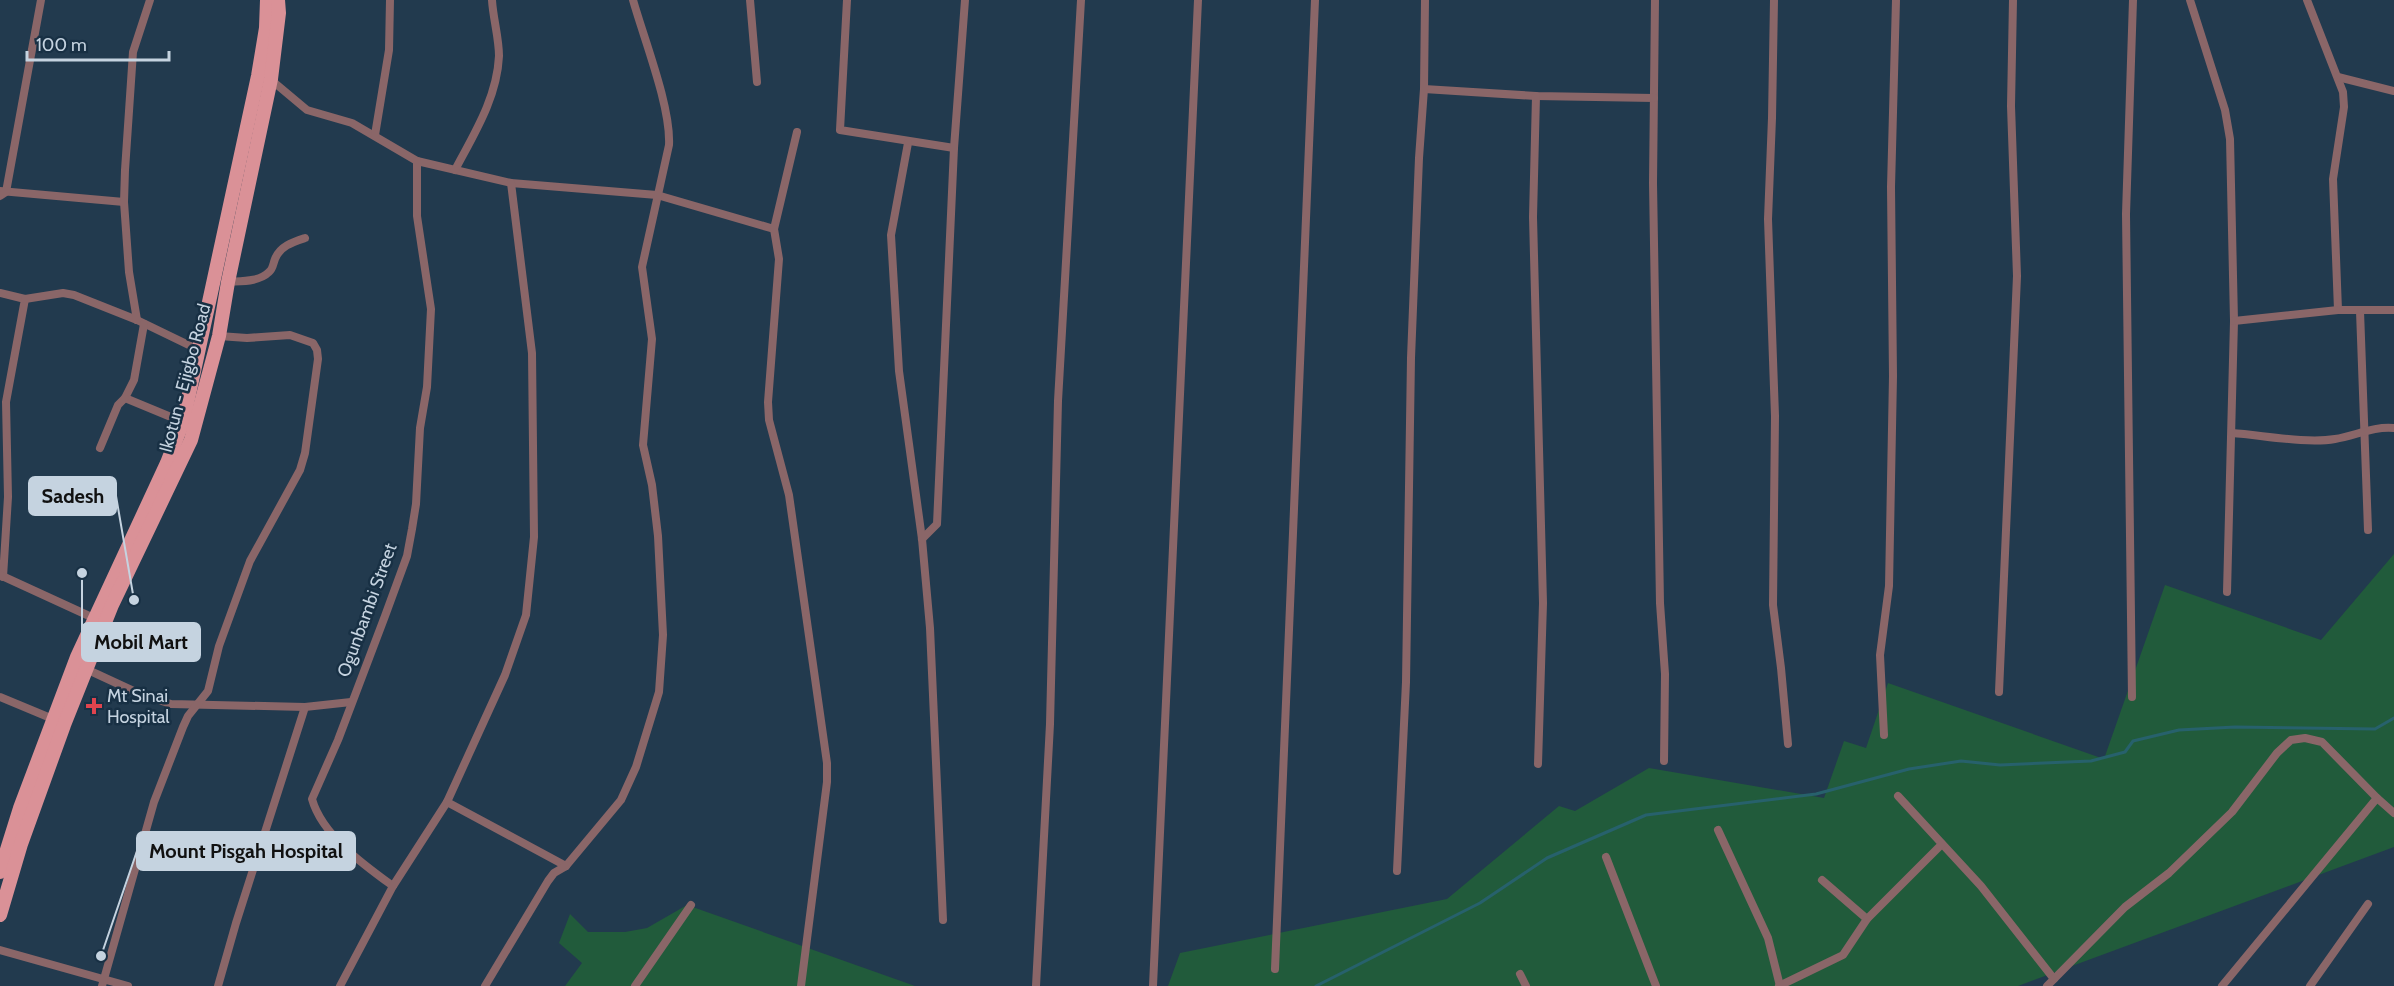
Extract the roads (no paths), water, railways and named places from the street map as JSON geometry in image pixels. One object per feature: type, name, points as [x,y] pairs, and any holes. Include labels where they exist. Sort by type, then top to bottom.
[{"type":"main road","name":"Ikotun - Ejigbo Road","points":[[0,915],[45,775],[86,669],[99,621],[186,451],[219,336],[264,78],[267,0]]},
{"type":"main road","name":"Ikotun - Ejigbo Road","points":[[0,872],[53,719],[99,621],[183,422],[279,13],[278,0]]},
{"type":"street","points":[[41,0],[2,193],[124,202]]},
{"type":"street","points":[[99,448],[118,405],[125,398],[134,380],[140,322],[129,272],[124,202],[128,103],[133,52],[150,0]]},
{"type":"street","points":[[375,135],[389,50],[390,0]]},
{"type":"street","points":[[455,170],[487,108],[495,82],[499,55],[492,0]]},
{"type":"street","points":[[485,986],[554,873],[566,866],[621,800],[636,767],[659,692],[663,635],[658,536],[652,485],[643,445],[652,339],[642,267],[670,134],[633,0]]},
{"type":"street","points":[[750,0],[757,82]]},
{"type":"street","points":[[847,0],[839,128],[842,132],[954,148]]},
{"type":"street","points":[[922,539],[937,524],[954,148],[965,0]]},
{"type":"street","points":[[1036,986],[1050,724],[1058,401],[1081,0]]},
{"type":"street","points":[[1153,986],[1198,0]]},
{"type":"street","points":[[1275,969],[1315,0]]},
{"type":"street","points":[[1398,871],[1406,682],[1411,358],[1424,89],[1425,0]]},
{"type":"street","points":[[1655,0],[1653,183],[1660,603],[1665,674],[1664,760]]},
{"type":"street","points":[[1774,0],[1768,219],[1775,416],[1773,605],[1788,744]]},
{"type":"street","points":[[1884,735],[1880,655],[1889,586],[1893,376],[1891,187],[1896,0]]},
{"type":"street","points":[[1999,692],[2017,276],[2011,106],[2013,0]]},
{"type":"street","points":[[2132,698],[2126,214],[2133,0]]},
{"type":"street","points":[[2190,0],[2229,125],[2234,321],[2227,592]]},
{"type":"street","points":[[2307,0],[2338,77],[2344,107],[2333,179],[2338,310]]},
{"type":"street","points":[[2338,77],[2394,92]]},
{"type":"street","points":[[264,78],[307,110],[352,123],[417,161],[511,183],[657,195],[774,229]]},
{"type":"street","points":[[1424,89],[1536,96],[1654,98]]},
{"type":"street","points":[[1536,96],[1533,217],[1543,603],[1538,764]]},
{"type":"street","points":[[797,132],[774,229],[779,259],[769,420],[789,495],[827,763],[827,782],[801,986]]},
{"type":"street","points":[[908,143],[891,235],[899,371],[922,539],[930,628],[943,920]]},
{"type":"street","name":"Ogunbambi Street","points":[[393,886],[348,850],[318,815],[312,799],[338,740],[407,556],[416,504],[417,460],[427,387],[431,309],[417,216],[417,161]]},
{"type":"street","points":[[340,986],[393,886],[447,802],[505,675],[526,615],[534,537],[532,353],[511,183]]},
{"type":"street","points":[[228,282],[254,280],[264,276],[271,271],[280,250],[290,243],[305,238]]},
{"type":"street","points":[[0,293],[25,299],[63,293],[74,295],[140,322],[199,350]]},
{"type":"street","points":[[25,299],[6,402],[8,497],[1,576],[99,621]]},
{"type":"street","points":[[2234,321],[2338,310],[2394,310]]},
{"type":"street","points":[[2360,310],[2368,530]]},
{"type":"street","points":[[103,983],[154,802],[183,727],[213,680],[219,646],[250,561],[300,470],[305,453],[318,359],[313,343],[290,335],[247,338],[219,336]]},
{"type":"street","points":[[125,398],[183,422]]},
{"type":"street","points":[[2232,433],[2316,440],[2335,439],[2365,430],[2394,428]]},
{"type":"street","points":[[86,669],[171,704],[305,707],[351,702]]},
{"type":"street","points":[[0,697],[53,719]]},
{"type":"street","points":[[218,986],[305,707]]},
{"type":"street","points":[[2047,986],[2126,907],[2169,873],[2232,812],[2277,753],[2291,740],[2305,738],[2322,742],[2394,813]]},
{"type":"street","points":[[1898,796],[1981,886],[2054,979]]},
{"type":"street","points":[[2222,986],[2377,798]]},
{"type":"street","points":[[447,802],[566,866]]},
{"type":"street","points":[[1718,830],[1768,938],[1780,986],[1843,955],[1867,918],[1942,844]]},
{"type":"street","points":[[1606,857],[1656,986]]},
{"type":"street","points":[[1822,880],[1867,918]]},
{"type":"street","points":[[2310,986],[2368,904]]},
{"type":"street","points":[[635,986],[691,905]]},
{"type":"street","points":[[0,950],[103,983],[128,986]]},
{"type":"street","points":[[1520,974],[1526,986]]},
{"type":"waterway","points":[[1316,986],[1480,903],[1547,858],[1646,815],[1816,794],[1909,769],[1961,761],[2000,765],[2091,761],[2125,752],[2133,741],[2179,730],[2235,727],[2375,729],[2394,718]]},
{"type":"place","name":"Mobil Mart","points":[[82,573]]},
{"type":"place","name":"Sadesh","points":[[134,600]]},
{"type":"place","name":"Mt Sinai Hospital","points":[[94,706]]},
{"type":"place","name":"Mount Pisgah Hospital","points":[[101,956]]}]
